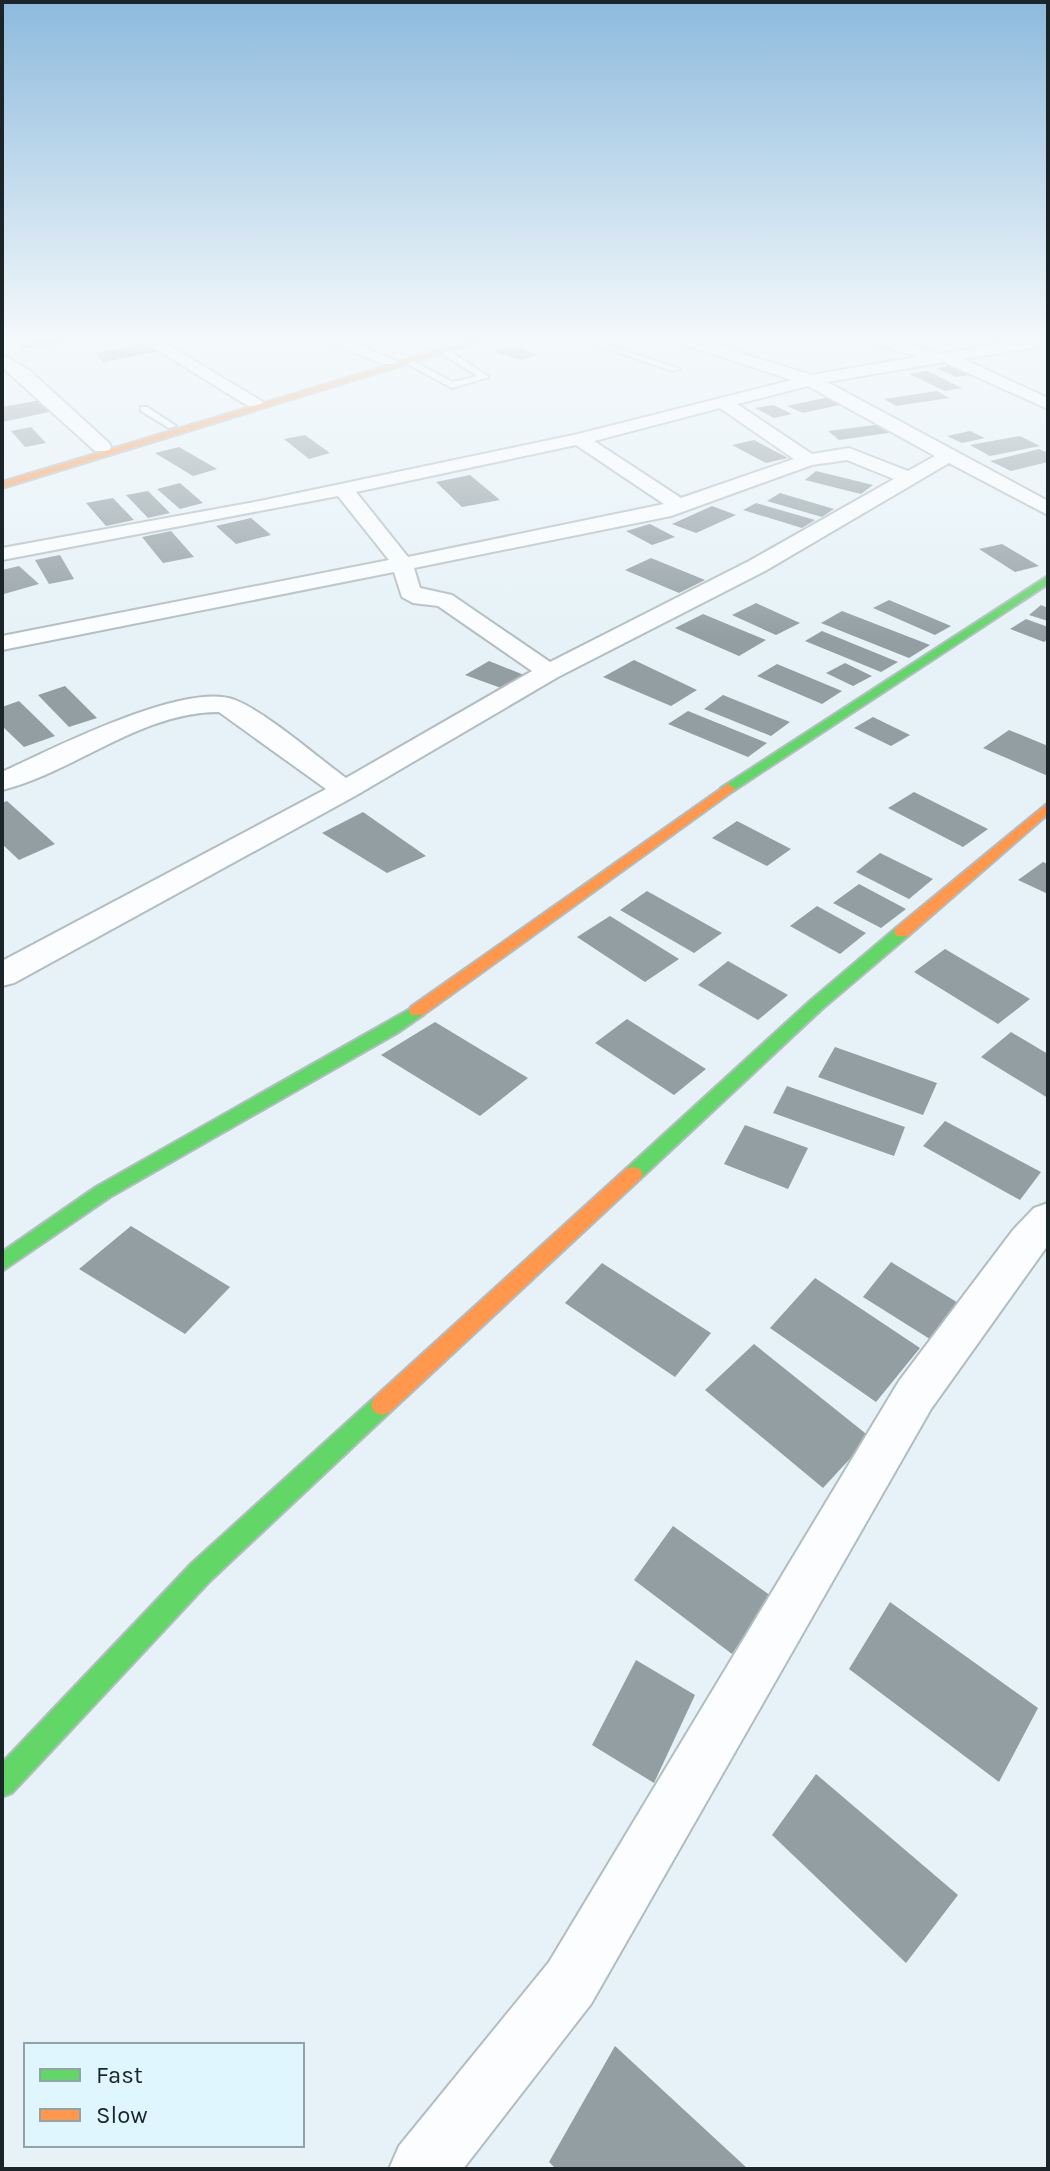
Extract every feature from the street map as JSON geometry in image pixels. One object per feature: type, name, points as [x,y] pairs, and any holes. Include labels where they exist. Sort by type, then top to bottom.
[{"type":"street","points":[[93,438],[102,447]]},
{"type":"street","points":[[2,477],[131,438]]},
{"type":"street","points":[[2,485],[156,438]]},
{"type":"street","points":[[777,438],[809,460]]},
{"type":"street","points":[[919,438],[1048,509]]},
{"type":"street","points":[[2,554],[343,489],[579,439],[679,505]]},
{"type":"street","points":[[2,643],[664,512],[809,460],[849,454],[908,478]]},
{"type":"street","points":[[2,975],[345,790],[549,672],[757,566],[950,455]]},
{"type":"street","points":[[343,489],[402,563],[410,592],[421,598],[444,600],[549,672]]},
{"type":"street","points":[[2,1263],[103,1192],[391,1029],[735,783],[1048,579]]},
{"type":"street","points":[[2,782],[123,729],[173,712],[222,704],[238,712],[345,790]]},
{"type":"street","points":[[2,1783],[201,1572],[816,1005],[1048,807]]},
{"type":"street","points":[[422,2169],[570,1983],[915,1395],[1027,1241],[1048,1219]]},
{"type":"building","points":[[17,438],[42,438],[46,443],[25,447]]},
{"type":"building","points":[[310,438],[330,453],[309,459],[284,439]]},
{"type":"building","points":[[952,438],[984,438],[962,443]]},
{"type":"building","points":[[1025,438],[1040,446],[990,456],[970,445]]},
{"type":"building","points":[[754,440],[788,458],[766,463],[732,445]]},
{"type":"building","points":[[179,447],[217,469],[193,476],[155,453]]},
{"type":"building","points":[[1039,449],[1048,453],[1048,462],[1011,471],[990,461]]},
{"type":"building","points":[[816,471],[873,485],[861,494],[805,480]]},
{"type":"building","points":[[470,475],[500,500],[462,507],[436,482]]},
{"type":"building","points":[[180,483],[203,503],[180,509],[157,489]]},
{"type":"building","points":[[148,491],[170,513],[148,518],[126,495]]},
{"type":"building","points":[[780,493],[834,509],[822,517],[767,501]]},
{"type":"building","points":[[113,498],[134,520],[106,526],[86,503]]},
{"type":"building","points":[[756,503],[815,520],[802,528],[743,510]]},
{"type":"building","points":[[712,506],[736,515],[696,533],[672,524]]},
{"type":"building","points":[[251,518],[271,535],[236,544],[216,526]]},
{"type":"building","points":[[650,524],[675,537],[652,545],[626,531]]},
{"type":"building","points":[[171,531],[194,557],[163,563],[142,537]]},
{"type":"building","points":[[1002,544],[1039,566],[1015,572],[979,549]]},
{"type":"building","points":[[60,555],[74,579],[49,584],[35,560]]},
{"type":"building","points":[[651,558],[705,580],[679,593],[625,570]]},
{"type":"building","points":[[19,566],[39,584],[4,594],[2,570]]},
{"type":"building","points":[[889,600],[951,626],[935,635],[873,608]]},
{"type":"building","points":[[756,603],[800,623],[776,635],[732,615]]},
{"type":"building","points":[[1041,605],[1048,608],[1048,621],[1029,615]]},
{"type":"building","points":[[842,611],[930,645],[909,658],[821,623]]},
{"type":"building","points":[[703,614],[766,640],[739,656],[675,628]]},
{"type":"building","points":[[1026,619],[1048,627],[1048,639],[1044,642],[1010,629]]},
{"type":"building","points":[[822,631],[898,662],[881,672],[805,641]]},
{"type":"building","points":[[634,660],[697,690],[671,706],[603,677]]},
{"type":"building","points":[[489,661],[524,675],[501,688],[465,675]]},
{"type":"building","points":[[845,663],[872,676],[853,686],[826,673]]},
{"type":"building","points":[[777,664],[842,691],[822,704],[757,676]]},
{"type":"building","points":[[65,686],[97,718],[69,727],[38,695]]},
{"type":"building","points":[[723,695],[790,722],[771,736],[704,709]]},
{"type":"building","points":[[19,701],[55,736],[24,747],[2,726],[2,707]]},
{"type":"building","points":[[688,711],[767,743],[748,757],[668,724]]},
{"type":"building","points":[[873,717],[910,735],[891,746],[854,728]]},
{"type":"building","points":[[1009,730],[1048,746],[1048,776],[983,748]]},
{"type":"building","points":[[914,792],[988,829],[963,847],[888,808]]},
{"type":"building","points":[[7,801],[55,844],[19,860],[2,844],[2,803]]},
{"type":"building","points":[[363,812],[426,856],[387,873],[322,833]]},
{"type":"building","points":[[737,821],[791,849],[767,866],[712,838]]},
{"type":"building","points":[[880,853],[933,879],[909,899],[856,872]]},
{"type":"building","points":[[1043,862],[1048,864],[1048,894],[1018,880]]},
{"type":"building","points":[[859,884],[906,909],[881,928],[833,903]]},
{"type":"building","points":[[647,891],[722,933],[694,953],[620,910]]},
{"type":"building","points":[[817,906],[866,933],[840,954],[790,926]]},
{"type":"building","points":[[610,916],[679,959],[645,982],[577,937]]},
{"type":"building","points":[[945,949],[1030,999],[998,1024],[914,972]]},
{"type":"building","points":[[728,961],[788,995],[758,1020],[698,985]]},
{"type":"building","points":[[627,1019],[706,1069],[674,1095],[595,1043]]},
{"type":"building","points":[[435,1022],[528,1078],[480,1116],[381,1055]]},
{"type":"building","points":[[1011,1032],[1048,1054],[1048,1098],[981,1057]]},
{"type":"building","points":[[835,1047],[937,1083],[923,1115],[818,1077]]},
{"type":"building","points":[[787,1086],[905,1127],[894,1156],[773,1113]]},
{"type":"building","points":[[945,1121],[1041,1172],[1020,1200],[923,1146]]},
{"type":"building","points":[[745,1125],[808,1148],[788,1189],[724,1164]]},
{"type":"building","points":[[131,1226],[230,1287],[185,1334],[79,1269]]},
{"type":"building","points":[[891,1262],[960,1304],[933,1341],[863,1297]]},
{"type":"building","points":[[602,1263],[711,1333],[675,1377],[565,1303]]},
{"type":"building","points":[[815,1278],[920,1348],[876,1402],[770,1328]]},
{"type":"building","points":[[754,1344],[870,1437],[823,1488],[705,1390]]},
{"type":"building","points":[[673,1526],[771,1596],[732,1654],[634,1580]]},
{"type":"building","points":[[890,1602],[1038,1708],[999,1782],[849,1669]]},
{"type":"building","points":[[636,1660],[695,1695],[654,1783],[592,1745]]},
{"type":"building","points":[[816,1774],[958,1895],[906,1963],[772,1835]]},
{"type":"building","points":[[615,2046],[748,2169],[556,2169],[549,2162]]},
{"type":"traffic: fast","points":[[728,788],[1048,579]]},
{"type":"traffic: fast","points":[[633,1174],[816,1005],[902,932]]},
{"type":"traffic: fast","points":[[2,1263],[103,1192],[391,1029],[417,1011]]},
{"type":"traffic: fast","points":[[2,1783],[201,1572],[382,1405]]},
{"type":"traffic: slow","points":[[2,485],[156,438]]},
{"type":"traffic: slow","points":[[417,1011],[728,788]]},
{"type":"traffic: slow","points":[[902,932],[1048,807]]},
{"type":"traffic: slow","points":[[382,1405],[633,1174]]}]
